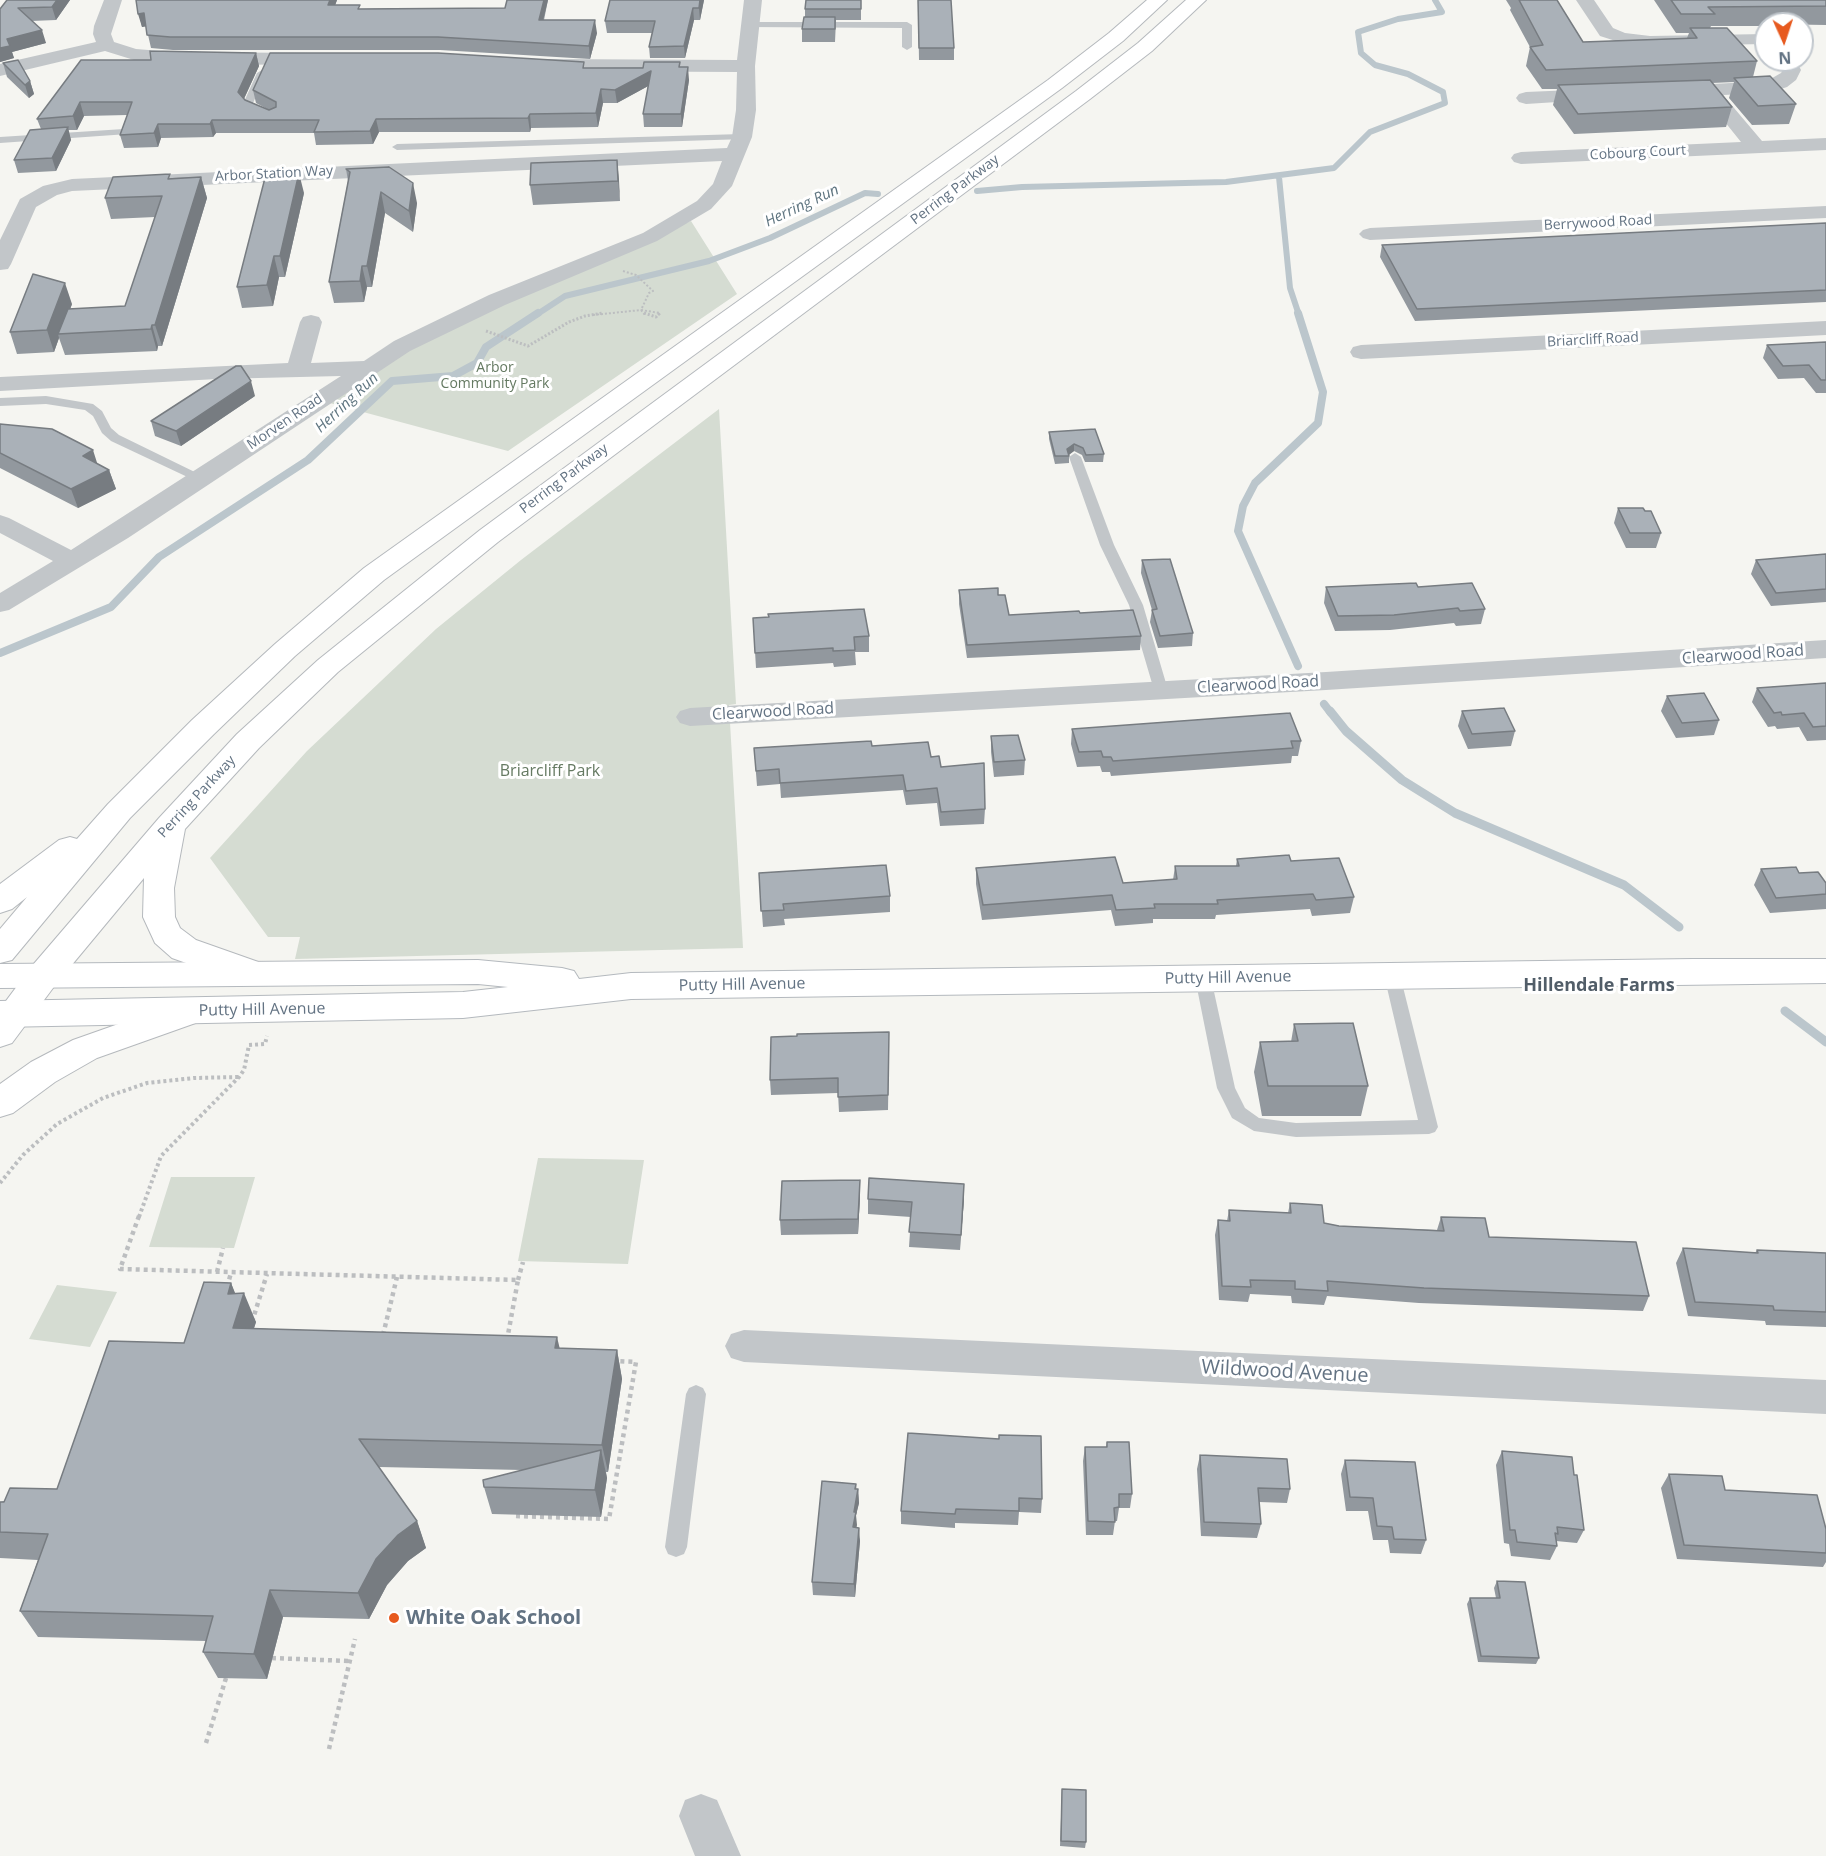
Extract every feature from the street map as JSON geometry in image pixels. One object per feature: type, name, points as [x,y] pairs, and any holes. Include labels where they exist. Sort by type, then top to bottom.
[{"type":"main road","name":"Perring Parkway","points":[[0,951],[119,811],[203,727],[285,650],[374,574],[1055,84],[1116,37],[1158,0]]},
{"type":"main road","name":"Perring Parkway","points":[[5,1021],[170,826],[248,741],[328,666],[418,591],[489,536],[1145,48],[1197,0]]},
{"type":"main road","points":[[0,901],[119,811]]},
{"type":"main road","points":[[170,826],[158,888],[159,917],[167,935],[184,949],[252,973]]},
{"type":"main road","name":"Putty Hill Avenue","points":[[5,1021],[192,1011],[463,1005],[631,986],[1826,971]]},
{"type":"main road","name":"Putty Hill Avenue","points":[[0,976],[478,972],[631,986]]},
{"type":"main road","points":[[0,1103],[43,1072],[85,1050],[192,1011]]},
{"type":"street","points":[[106,45],[102,34],[103,26],[113,0]]},
{"type":"street","name":"Morven Road","points":[[0,604],[119,533],[402,346],[454,319],[650,237],[688,216],[714,197],[722,186],[739,145],[745,116],[746,66],[753,0]]},
{"type":"street","points":[[1585,0],[1606,32],[1622,38],[1650,41],[1754,39]]},
{"type":"street","points":[[0,70],[106,45],[124,52],[152,56],[327,58]]},
{"type":"street","points":[[528,64],[588,67],[746,66]]},
{"type":"street","points":[[1664,92],[1759,89],[1780,83],[1787,79],[1791,72]]},
{"type":"street","points":[[1710,91],[1756,147]]},
{"type":"street","points":[[1526,98],[1618,94]]},
{"type":"street","name":"Cobourg Court","points":[[1521,158],[1826,144]]},
{"type":"street","name":"Arbor Station Way","points":[[0,264],[27,203],[50,190],[72,185],[739,145]]},
{"type":"street","name":"Berrywood Road","points":[[1370,234],[1826,212]]},
{"type":"street","points":[[298,369],[311,322]]},
{"type":"street","name":"Briarcliff Road","points":[[1361,352],[1826,328]]},
{"type":"street","points":[[0,384],[298,369],[366,368]]},
{"type":"street","points":[[0,523],[72,561]]},
{"type":"street","name":"Clearwood Road","points":[[690,717],[1826,650]]},
{"type":"street","name":"Wildwood Avenue","points":[[744,1346],[1826,1397]]},
{"type":"street","points":[[701,1816],[718,1856]]},
{"type":"lane","points":[[750,25],[907,25],[907,47]]},
{"type":"lane","points":[[269,59],[248,104],[253,109],[273,118]]},
{"type":"lane","points":[[0,140],[124,132]]},
{"type":"lane","points":[[396,147],[739,145]]},
{"type":"lane","points":[[0,402],[46,400],[89,407],[98,414],[106,430],[115,438],[201,478]]},
{"type":"lane","points":[[1076,457],[1107,545],[1136,605],[1161,690]]},
{"type":"lane","points":[[1203,978],[1226,1089],[1238,1113],[1254,1124],[1296,1130],[1429,1126],[1392,975]]},
{"type":"lane","points":[[676,1547],[696,1394]]},
{"type":"path","points":[[636,275],[653,291],[649,293],[641,310]]},
{"type":"path","points":[[496,334],[528,346],[569,322],[585,316],[625,310],[641,310],[660,313],[656,317],[645,315],[641,310]]},
{"type":"path","points":[[267,1035],[265,1044],[249,1045],[244,1070],[240,1077],[161,1156],[120,1269],[518,1281]]},
{"type":"path","points":[[0,1183],[23,1155],[57,1124],[103,1098],[147,1083],[194,1078],[240,1077]]},
{"type":"path","points":[[217,1272],[222,1248]]},
{"type":"path","points":[[506,1345],[523,1262]]},
{"type":"path","points":[[226,1292],[231,1273]]},
{"type":"path","points":[[252,1322],[267,1274]]},
{"type":"path","points":[[382,1339],[398,1277]]},
{"type":"path","points":[[516,1516],[609,1519],[636,1362],[612,1361]]},
{"type":"path","points":[[329,1749],[355,1639]]},
{"type":"path","points":[[272,1658],[348,1661]]},
{"type":"path","points":[[206,1743],[226,1678]]},
{"type":"green space","name":"Arbor Community Park","points":[[691,221],[737,294],[508,451],[326,402],[420,336]]},
{"type":"green space","name":"Briarcliff Park","points":[[719,409],[736,704],[729,705],[743,948],[295,959],[300,937],[268,937],[210,858],[307,751],[436,629],[521,560]]},
{"type":"green space","points":[[538,1158],[644,1160],[628,1264],[518,1261]]},
{"type":"green space","points":[[171,1177],[255,1177],[234,1248],[149,1247]]},
{"type":"green space","points":[[57,1285],[117,1292],[90,1347],[29,1339]]},
{"type":"building","points":[[7,0],[57,0],[52,7],[18,8],[42,30],[7,39],[10,46],[0,48],[0,9]]},
{"type":"building","points":[[136,0],[330,0],[328,5],[360,5],[358,9],[505,8],[507,0],[544,0],[539,20],[595,20],[589,46],[438,37],[170,37],[147,35],[144,13],[138,14]]},
{"type":"building","points":[[610,0],[700,0],[699,8],[693,8],[684,46],[649,47],[655,21],[605,21]]},
{"type":"building","points":[[806,0],[861,0],[861,9],[805,9]]},
{"type":"building","points":[[918,0],[951,0],[954,48],[919,48]]},
{"type":"building","points":[[1519,0],[1557,0],[1583,42],[1697,38],[1690,28],[1727,28],[1754,58],[1754,61],[1546,70],[1530,47],[1543,45]]},
{"type":"building","points":[[1671,0],[1826,0],[1826,6],[1708,7],[1715,14],[1681,14]]},
{"type":"building","points":[[804,17],[835,17],[835,29],[802,29]]},
{"type":"building","points":[[150,51],[256,53],[238,92],[245,100],[269,110],[276,107],[276,102],[253,90],[270,53],[438,53],[584,62],[583,68],[643,68],[644,62],[680,62],[679,67],[688,67],[681,114],[643,114],[651,71],[615,90],[601,89],[596,113],[530,114],[528,118],[376,119],[370,131],[314,132],[319,120],[212,120],[210,124],[158,124],[154,133],[120,135],[132,102],[80,102],[73,116],[37,119],[81,60],[151,60]]},
{"type":"building","points":[[18,60],[30,81],[25,85],[3,63]]},
{"type":"building","points":[[1770,76],[1796,104],[1758,106],[1734,78]]},
{"type":"building","points":[[1710,80],[1732,107],[1578,114],[1558,85]]},
{"type":"building","points":[[68,127],[52,158],[14,160],[30,130]]},
{"type":"building","points":[[617,160],[618,181],[530,185],[531,163]]},
{"type":"building","points":[[389,167],[413,183],[409,211],[381,192],[367,266],[362,266],[360,281],[329,282],[350,172],[346,169]]},
{"type":"building","points":[[299,173],[280,256],[274,256],[267,285],[237,287],[266,174]]},
{"type":"building","points":[[170,174],[168,179],[201,177],[155,325],[152,325],[151,329],[58,334],[68,309],[125,306],[162,196],[105,198],[113,177]]},
{"type":"building","points":[[1826,223],[1826,290],[1417,309],[1382,245]]},
{"type":"building","points":[[33,274],[65,283],[47,330],[10,332]]},
{"type":"building","points":[[1826,342],[1826,380],[1821,380],[1809,365],[1783,366],[1767,345]]},
{"type":"building","points":[[236,366],[241,366],[251,381],[176,431],[151,421]]},
{"type":"building","points":[[0,424],[52,429],[93,450],[83,456],[109,470],[71,489],[0,453]]},
{"type":"building","points":[[1095,429],[1104,454],[1086,455],[1083,448],[1074,444],[1067,449],[1069,456],[1055,456],[1049,432]]},
{"type":"building","points":[[1618,508],[1643,508],[1645,511],[1651,511],[1661,533],[1630,533]]},
{"type":"building","points":[[1826,554],[1826,589],[1776,593],[1756,560]]},
{"type":"building","points":[[1170,559],[1193,633],[1160,636],[1152,610],[1157,609],[1142,560]]},
{"type":"building","points":[[1416,583],[1418,587],[1472,583],[1485,609],[1460,611],[1458,608],[1394,615],[1338,616],[1326,587]]},
{"type":"building","points":[[998,588],[998,595],[1005,595],[1009,615],[1133,610],[1141,636],[967,645],[959,590]]},
{"type":"building","points":[[864,609],[869,636],[854,637],[855,650],[833,651],[833,648],[755,653],[753,618],[769,617],[768,614]]},
{"type":"building","points":[[1826,683],[1826,726],[1813,727],[1804,713],[1782,715],[1781,712],[1774,713],[1757,688]]},
{"type":"building","points":[[1704,693],[1719,720],[1682,723],[1667,696]]},
{"type":"building","points":[[1504,708],[1515,731],[1472,734],[1462,711]]},
{"type":"building","points":[[1290,713],[1301,741],[1291,741],[1293,748],[1113,761],[1111,757],[1103,757],[1101,751],[1079,752],[1072,729]]},
{"type":"building","points":[[1018,735],[1025,760],[994,762],[991,736]]},
{"type":"building","points":[[871,741],[872,746],[928,742],[931,757],[939,756],[941,767],[984,763],[985,809],[941,812],[937,788],[906,791],[903,775],[780,783],[779,769],[756,771],[754,748]]},
{"type":"building","points":[[1289,855],[1291,861],[1339,858],[1354,897],[1316,900],[1313,894],[1217,900],[1218,904],[1154,904],[1155,908],[1116,910],[1112,895],[983,905],[976,868],[1115,857],[1123,883],[1177,879],[1175,866],[1239,866],[1237,859]]},
{"type":"building","points":[[886,865],[890,896],[783,904],[784,910],[761,911],[759,873]]},
{"type":"building","points":[[1796,867],[1799,873],[1818,872],[1826,883],[1826,894],[1776,898],[1761,869]]},
{"type":"building","points":[[1353,1023],[1368,1086],[1268,1086],[1260,1042],[1298,1041],[1294,1024]]},
{"type":"building","points":[[889,1032],[888,1095],[838,1097],[838,1078],[770,1080],[771,1037],[797,1036],[797,1034]]},
{"type":"building","points":[[869,1178],[964,1184],[961,1235],[909,1232],[912,1202],[868,1199]]},
{"type":"building","points":[[860,1180],[858,1219],[780,1220],[782,1181]]},
{"type":"building","points":[[1290,1203],[1322,1205],[1324,1223],[1339,1226],[1444,1231],[1441,1217],[1485,1218],[1489,1237],[1636,1242],[1649,1296],[1424,1288],[1327,1281],[1328,1291],[1295,1289],[1295,1281],[1250,1280],[1251,1287],[1222,1286],[1218,1220],[1230,1221],[1229,1210],[1291,1213]]},
{"type":"building","points":[[1683,1248],[1758,1253],[1757,1250],[1826,1253],[1826,1312],[1774,1310],[1773,1306],[1695,1302]]},
{"type":"building","points":[[204,1282],[231,1283],[228,1294],[244,1293],[233,1328],[557,1337],[555,1348],[617,1350],[602,1445],[359,1439],[417,1521],[398,1535],[376,1559],[358,1593],[270,1590],[254,1654],[203,1652],[213,1616],[20,1611],[48,1534],[0,1532],[0,1502],[4,1502],[10,1488],[57,1489],[109,1341],[184,1343]]},
{"type":"building","points":[[908,1433],[999,1439],[999,1435],[1041,1436],[1042,1499],[1019,1498],[1019,1511],[956,1509],[955,1514],[901,1511]]},
{"type":"building","points":[[1107,1442],[1129,1442],[1132,1494],[1119,1494],[1119,1507],[1114,1508],[1115,1522],[1088,1521],[1085,1447],[1107,1447]]},
{"type":"building","points":[[601,1450],[595,1490],[484,1487],[483,1480]]},
{"type":"building","points":[[1502,1451],[1572,1457],[1574,1475],[1577,1475],[1584,1530],[1557,1527],[1558,1534],[1555,1533],[1557,1546],[1517,1542],[1515,1530],[1510,1530]]},
{"type":"building","points":[[1200,1455],[1287,1459],[1290,1489],[1258,1488],[1261,1524],[1204,1522]]},
{"type":"building","points":[[1345,1460],[1415,1462],[1426,1540],[1394,1539],[1392,1527],[1377,1526],[1373,1498],[1350,1497]]},
{"type":"building","points":[[1669,1474],[1722,1476],[1725,1490],[1817,1495],[1826,1529],[1826,1553],[1684,1545]]},
{"type":"building","points":[[822,1481],[856,1484],[855,1489],[858,1489],[853,1527],[859,1528],[854,1584],[812,1582]]},
{"type":"building","points":[[1497,1581],[1525,1582],[1539,1658],[1481,1656],[1470,1598],[1500,1598]]},
{"type":"building","points":[[1062,1789],[1086,1790],[1086,1842],[1061,1841]]},
{"type":"waterway","name":"Herring Run","points":[[977,191],[1022,187],[1226,182],[1334,168],[1370,132],[1445,103],[1443,92],[1408,74],[1375,65],[1361,53],[1358,32],[1398,19],[1442,12],[1435,0]]},
{"type":"waterway","points":[[1279,177],[1290,288],[1299,315]]},
{"type":"waterway","name":"Herring Run","points":[[536,315],[565,296],[709,261],[770,238],[865,193],[878,194]]},
{"type":"waterway","name":"Herring Run","points":[[0,653],[111,607],[159,557],[308,460],[392,381],[453,376],[477,363],[486,347],[538,313]]},
{"type":"waterway","points":[[1298,313],[1323,392],[1318,423],[1255,483],[1243,506],[1238,531],[1298,666]]},
{"type":"waterway","points":[[1324,704],[1331,713]]},
{"type":"waterway","points":[[1330,711],[1346,731],[1402,780],[1455,813],[1624,885],[1679,927]]},
{"type":"waterway","points":[[1785,1011],[1826,1042]]},
{"type":"place","name":"White Oak School","points":[[394,1618]]},
{"type":"district","name":"Hillendale Farms","points":[[1599,986]]}]
